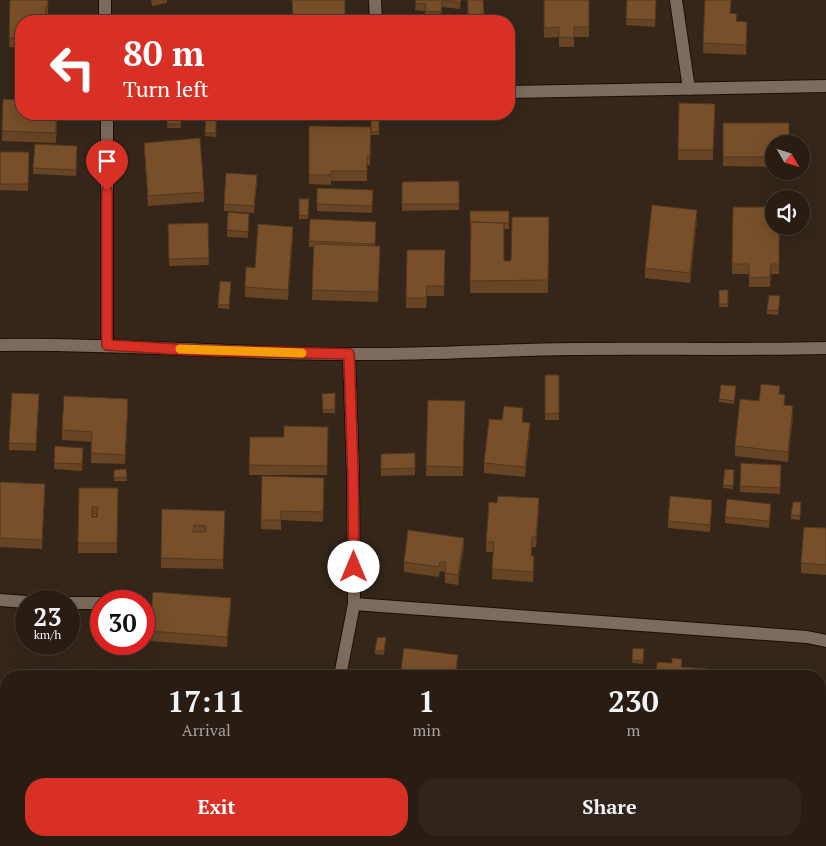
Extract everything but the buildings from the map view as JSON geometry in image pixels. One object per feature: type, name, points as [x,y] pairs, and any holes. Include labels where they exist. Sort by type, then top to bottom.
[{"type":"street","points":[[105,0],[105,15]]},
{"type":"street","points":[[375,0],[376,15]]},
{"type":"street","points":[[676,0],[689,89]]},
{"type":"street","points":[[515,92],[826,86]]},
{"type":"street","points":[[106,120],[107,345]]},
{"type":"street","points":[[0,345],[107,345],[191,350],[349,354],[569,349],[826,348]]},
{"type":"street","points":[[341,670],[354,604],[353,475],[349,354]]},
{"type":"street","points":[[0,600],[15,601]]},
{"type":"street","points":[[354,604],[807,637],[826,641]]},
{"type":"slow traffic","points":[[180,349],[302,353]]},
{"type":"route","points":[[107,191],[107,345],[191,350],[349,354],[354,567]]}]
